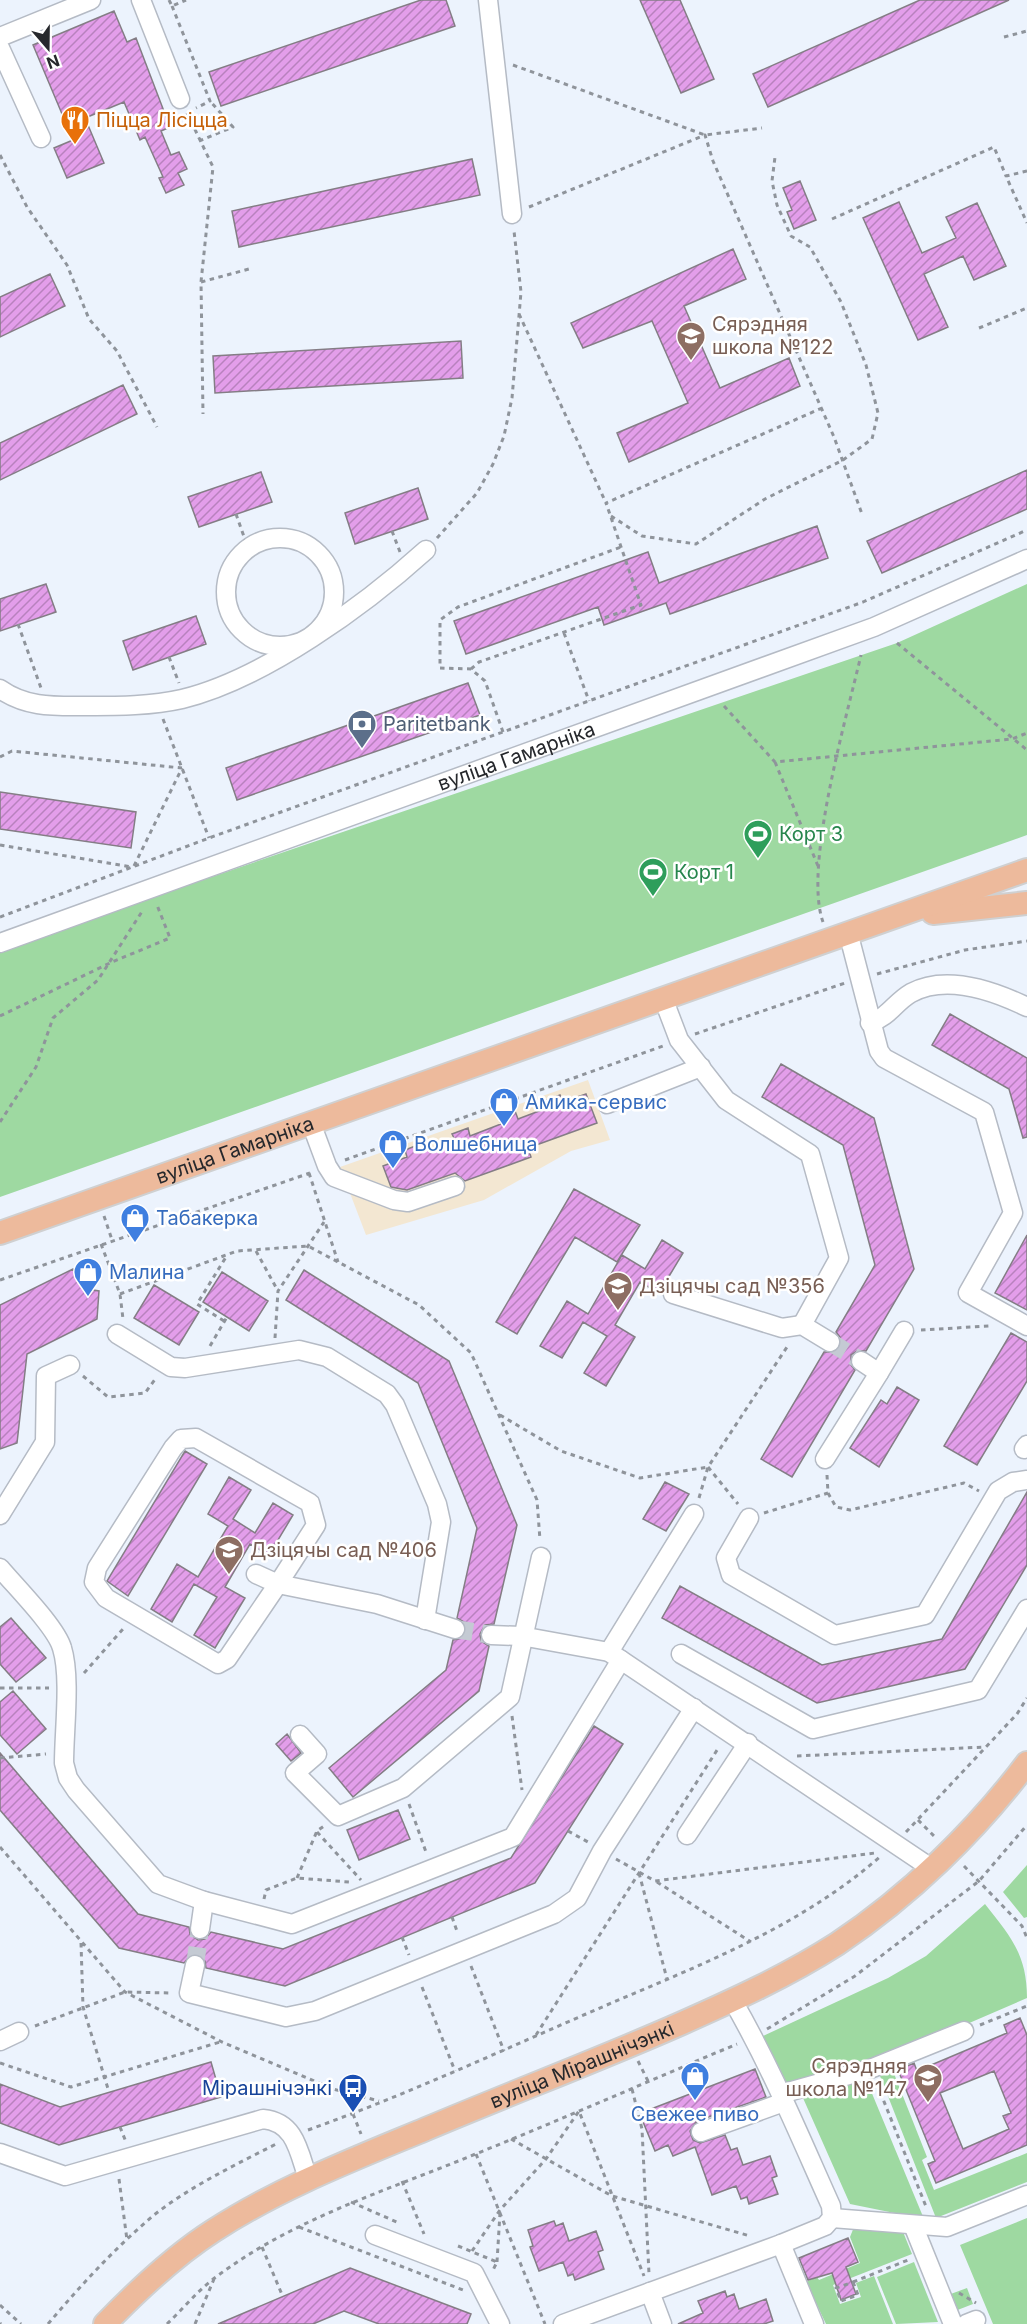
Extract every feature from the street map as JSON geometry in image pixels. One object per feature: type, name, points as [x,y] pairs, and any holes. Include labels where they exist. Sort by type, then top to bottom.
[{"type":"main road","name":"вуліца Гамарніка","points":[[0,1233],[1027,870]]},
{"type":"main road","name":"вуліца Гамарніка","points":[[875,923],[960,909],[1027,903]]},
{"type":"main road","name":"вуліца Мірашнічэнкі","points":[[105,2324],[171,2263],[213,2231],[308,2180],[733,2001],[837,1944],[886,1908],[931,1868],[980,1819],[1027,1763]]},
{"type":"street","points":[[0,37],[90,0]]},
{"type":"street","points":[[141,0],[183,106]]},
{"type":"street","points":[[488,0],[512,214]]},
{"type":"street","points":[[0,48],[41,138]]},
{"type":"street","points":[[280,538],[297,541],[312,548],[324,561],[332,576],[332,601],[323,624],[311,637],[279,646],[262,643],[248,635],[236,623],[228,608],[226,591],[229,575],[236,560],[248,548],[263,540],[280,538]]},
{"type":"street","points":[[0,689],[27,704],[48,706],[127,706],[184,699],[240,677],[311,637],[406,568],[426,550]]},
{"type":"street","name":"вуліца Гамарніка","points":[[0,943],[874,627],[1027,559]]},
{"type":"street","points":[[848,932],[861,978],[870,1023],[879,1051],[884,1058],[984,1112],[1013,1213],[968,1293],[1027,1326]]},
{"type":"street","points":[[870,1023],[885,1018],[908,995],[935,985],[953,985],[999,993],[1027,1007]]},
{"type":"street","points":[[663,998],[679,1040],[726,1100],[810,1154],[839,1258],[802,1325]]},
{"type":"street","points":[[607,1104],[700,1067]]},
{"type":"street","points":[[311,1123],[327,1166],[334,1177],[394,1200],[408,1202],[455,1186]]},
{"type":"street","points":[[673,1294],[782,1328],[802,1325],[830,1342]]},
{"type":"street","points":[[825,1460],[904,1331]]},
{"type":"street","points":[[117,1334],[171,1367],[299,1350],[327,1357],[387,1394],[395,1405],[437,1504],[441,1522],[425,1620]]},
{"type":"street","points":[[861,1361],[879,1372]]},
{"type":"street","points":[[0,1515],[45,1442],[46,1376],[70,1365]]},
{"type":"street","points":[[196,1438],[310,1503],[316,1525],[278,1584],[227,1659],[218,1664],[106,1598],[94,1582],[97,1568],[173,1448],[181,1439],[196,1438]]},
{"type":"street","points":[[749,1518],[726,1558],[730,1575],[835,1635],[925,1615],[998,1491],[1013,1482],[1027,1480]]},
{"type":"street","points":[[0,1568],[52,1630],[62,1647],[65,1688],[64,1753],[68,1778],[76,1790],[158,1884],[204,1901],[292,1924],[513,1837],[694,1514]]},
{"type":"street","points":[[300,1735],[317,1754],[295,1773],[338,1816],[403,1788],[510,1697],[521,1636],[541,1557]]},
{"type":"street","points":[[256,1574],[278,1584],[377,1604],[455,1629]]},
{"type":"street","points":[[681,1654],[813,1729],[978,1690],[1027,1609]]},
{"type":"street","points":[[491,1635],[521,1636],[615,1656],[729,1730],[931,1868]]},
{"type":"street","points":[[195,1965],[189,1993],[286,2018],[315,2011],[554,1914],[577,1898],[602,1851],[694,1708]]},
{"type":"street","points":[[687,1834],[748,1743]]},
{"type":"street","points":[[200,1929],[204,1901]]},
{"type":"street","points":[[562,2324],[781,2244],[825,2226],[832,2218],[831,2206],[782,2098],[754,2037],[733,2001]]},
{"type":"street","points":[[701,2132],[782,2098],[870,2069],[932,2052],[964,2031]]},
{"type":"street","points":[[0,2041],[19,2032]]},
{"type":"street","points":[[0,2153],[64,2176],[263,2120],[285,2125],[293,2135],[308,2180]]},
{"type":"street","points":[[832,2218],[935,2227],[954,2225],[1027,2195]]},
{"type":"street","points":[[913,2225],[953,2324]]},
{"type":"street","points":[[375,2235],[474,2273],[500,2324]]},
{"type":"street","points":[[781,2244],[814,2324]]},
{"type":"street","points":[[650,2292],[662,2324]]},
{"type":"path","points":[[169,0],[210,101],[234,126],[199,141]]},
{"type":"path","points":[[172,6],[186,0]]},
{"type":"path","points":[[1004,37],[1027,31]]},
{"type":"path","points":[[495,58],[705,135]]},
{"type":"path","points":[[203,414],[201,282],[213,167],[183,106],[210,101]]},
{"type":"path","points":[[426,550],[477,493],[493,464],[504,436],[512,398],[521,292],[512,214],[705,135],[762,128]]},
{"type":"path","points":[[705,135],[713,161],[822,408],[862,514]]},
{"type":"path","points":[[832,219],[994,147],[1027,223]]},
{"type":"path","points":[[0,155],[27,207],[67,265],[89,319],[117,351],[157,428]]},
{"type":"path","points":[[611,516],[642,536],[696,544],[765,499],[843,460],[872,439],[878,413],[866,365],[841,302],[810,246],[791,236],[777,205],[772,182],[775,157]]},
{"type":"path","points":[[1006,176],[1027,171]]},
{"type":"path","points":[[201,282],[249,269]]},
{"type":"path","points":[[979,328],[1027,308]]},
{"type":"path","points":[[471,669],[479,662],[641,605],[606,503],[519,312]]},
{"type":"path","points":[[606,503],[822,408]]},
{"type":"path","points":[[236,514],[248,548]]},
{"type":"path","points":[[0,917],[209,838],[863,602],[1027,530]]},
{"type":"path","points":[[503,732],[485,681],[471,669],[440,668],[440,620],[458,607],[621,547]]},
{"type":"path","points":[[18,624],[48,706]]},
{"type":"path","points":[[564,632],[589,701]]},
{"type":"path","points":[[897,643],[1027,750]]},
{"type":"path","points":[[820,912],[820,847],[861,655]]},
{"type":"path","points":[[169,657],[184,699]]},
{"type":"path","points":[[158,704],[209,838]]},
{"type":"path","points":[[724,706],[775,762],[819,869]]},
{"type":"path","points":[[775,762],[1012,738],[1027,733]]},
{"type":"path","points":[[0,757],[12,751],[182,768]]},
{"type":"path","points":[[134,868],[182,768]]},
{"type":"path","points":[[0,845],[134,868]]},
{"type":"path","points":[[0,1016],[112,962],[170,938],[159,905],[148,902],[112,962],[98,980],[53,1018],[36,1067],[0,1122]]},
{"type":"path","points":[[0,1280],[861,978],[965,950],[1027,941]]},
{"type":"path","points":[[0,1116],[5,1114]]},
{"type":"path","points":[[309,1173],[338,1262]]},
{"type":"path","points":[[273,1353],[278,1291],[324,1222]]},
{"type":"path","points":[[101,1244],[120,1294],[124,1323],[117,1334]]},
{"type":"path","points":[[120,1294],[227,1255],[308,1246],[419,1305],[471,1353],[537,1500],[541,1557]]},
{"type":"path","points":[[256,1250],[278,1291]]},
{"type":"path","points":[[199,1365],[225,1319],[197,1304],[227,1255]]},
{"type":"path","points":[[694,1514],[708,1467],[802,1325]]},
{"type":"path","points":[[904,1331],[993,1326]]},
{"type":"path","points":[[70,1365],[108,1397],[145,1393]]},
{"type":"path","points":[[498,1414],[561,1451],[640,1478],[708,1467]]},
{"type":"path","points":[[825,1460],[828,1493],[836,1507],[850,1510],[964,1483]]},
{"type":"path","points":[[708,1467],[749,1518],[828,1493]]},
{"type":"path","points":[[85,1672],[126,1626]]},
{"type":"path","points":[[0,1688],[65,1688]]},
{"type":"path","points":[[510,1697],[522,1791]]},
{"type":"path","points":[[895,1844],[1017,1714],[1027,1698]]},
{"type":"path","points":[[535,2036],[729,1730]]},
{"type":"path","points":[[768,1758],[987,1746]]},
{"type":"path","points":[[0,1758],[64,1753]]},
{"type":"path","points":[[403,1788],[433,1868]]},
{"type":"path","points":[[297,1878],[317,1831],[338,1816]]},
{"type":"path","points":[[167,2324],[215,2277],[299,2227],[402,2181],[476,2154],[754,2037],[855,1976],[979,1881],[1027,1825]]},
{"type":"path","points":[[260,1916],[266,1890],[297,1878],[365,1883],[317,1831]]},
{"type":"path","points":[[568,1831],[655,1881],[751,1942]]},
{"type":"path","points":[[0,1847],[125,1992],[222,2042],[333,2089],[381,2101]]},
{"type":"path","points":[[48,2324],[127,2240],[156,2214],[215,2175],[293,2135],[504,2051],[667,1979],[705,1965],[751,1942],[836,1890],[886,1851],[655,1881]]},
{"type":"path","points":[[639,1873],[667,1979]]},
{"type":"path","points":[[979,1881],[1022,1926],[1027,1938]]},
{"type":"path","points":[[1022,1926],[1027,1924]]},
{"type":"path","points":[[81,1941],[83,2007],[109,2092]]},
{"type":"path","points":[[465,1950],[504,2051]]},
{"type":"path","points":[[415,1971],[455,2071]]},
{"type":"path","points":[[19,2032],[125,1992],[189,1993]]},
{"type":"path","points":[[964,2031],[1027,2006]]},
{"type":"path","points":[[0,2063],[71,2087],[222,2042]]},
{"type":"path","points":[[870,2069],[935,2227]]},
{"type":"path","points":[[632,2089],[642,2129],[644,2207],[650,2292]]},
{"type":"path","points":[[472,2251],[500,2210],[546,2159],[579,2111]]},
{"type":"path","points":[[579,2111],[650,2292]]},
{"type":"path","points":[[511,2139],[612,2196],[644,2207],[781,2244]]},
{"type":"path","points":[[476,2154],[544,2324]]},
{"type":"path","points":[[402,2181],[424,2234]]},
{"type":"path","points":[[120,2186],[127,2240]]},
{"type":"path","points":[[497,2262],[500,2210]]},
{"type":"path","points":[[299,2227],[464,2290]]},
{"type":"path","points":[[262,2247],[283,2297]]},
{"type":"path","points":[[853,2282],[858,2295],[841,2301],[836,2288],[918,2256]]},
{"type":"path","points":[[195,2324],[215,2277]]},
{"type":"path","points":[[0,2305],[21,2324]]},
{"type":"shaded area","points":[[588,1080],[610,1140],[571,1151],[484,1200],[366,1235],[340,1167]]},
{"type":"green space","points":[[1027,584],[1027,835],[0,1197],[0,949],[897,643]]},
{"type":"green space","points":[[1027,1865],[1027,1917],[1024,1918],[1003,1892]]},
{"type":"green space","points":[[985,1904],[1010,1937],[1021,1958],[1027,1998],[893,2056],[785,2087],[763,2036],[888,1978],[926,1956]]},
{"type":"green space","points":[[893,2071],[927,2157],[922,2160],[934,2190],[1027,2153],[1027,2182],[936,2218],[880,2076]]},
{"type":"green space","points":[[866,2079],[924,2219],[850,2204],[803,2098]]},
{"type":"green space","points":[[1027,2218],[1027,2324],[993,2324],[960,2245]]},
{"type":"green space","points":[[856,2222],[901,2227],[912,2254],[833,2285],[840,2304],[861,2297],[856,2283],[874,2276],[893,2324],[826,2324],[806,2282],[817,2277],[819,2280],[860,2263],[850,2237]]},
{"type":"green space","points":[[914,2262],[938,2322],[896,2324],[877,2277]]},
{"type":"green space","points":[[967,2288],[973,2304],[955,2311],[948,2295]]},
{"type":"building","points":[[421,0],[446,0],[455,26],[221,106],[209,72]]},
{"type":"building","points":[[640,0],[680,0],[714,79],[681,93]]},
{"type":"building","points":[[920,0],[1009,0],[768,107],[753,74]]},
{"type":"building","points":[[114,11],[127,42],[136,38],[170,127],[161,131],[171,155],[179,152],[187,169],[178,173],[184,185],[166,193],[159,178],[163,177],[145,137],[140,140],[124,102],[85,118],[104,163],[67,178],[54,148],[73,140],[33,45]]},
{"type":"building","points":[[472,159],[480,195],[239,247],[232,211]]},
{"type":"building","points":[[800,181],[816,220],[794,229],[787,212],[792,210],[783,188]]},
{"type":"building","points":[[899,202],[922,253],[956,238],[946,217],[977,203],[1006,266],[974,280],[963,256],[924,274],[948,327],[918,340],[863,218]]},
{"type":"building","points":[[733,249],[746,279],[684,306],[720,388],[789,358],[800,386],[629,462],[617,433],[688,403],[652,321],[583,348],[571,323]]},
{"type":"building","points":[[50,274],[65,306],[0,337],[0,297]]},
{"type":"building","points":[[461,341],[463,378],[215,393],[213,356]]},
{"type":"building","points":[[123,385],[137,414],[0,480],[0,443]]},
{"type":"building","points":[[1027,470],[1027,509],[882,573],[867,541]]},
{"type":"building","points":[[261,472],[272,502],[199,527],[188,497]]},
{"type":"building","points":[[418,488],[428,519],[355,544],[345,513]]},
{"type":"building","points":[[817,526],[828,558],[670,614],[666,603],[604,625],[598,607],[466,654],[454,621],[648,552],[659,583]]},
{"type":"building","points":[[46,584],[56,612],[0,631],[0,599]]},
{"type":"building","points":[[196,616],[206,644],[133,670],[123,641]]},
{"type":"building","points":[[468,683],[480,715],[237,800],[226,768]]},
{"type":"building","points":[[0,792],[136,812],[131,848],[0,829]]},
{"type":"building","points":[[950,1014],[1027,1058],[1027,1137],[1023,1138],[1009,1089],[932,1045]]},
{"type":"building","points":[[781,1064],[874,1118],[914,1269],[866,1351],[857,1351],[851,1355],[851,1365],[855,1370],[792,1477],[761,1459],[824,1352],[835,1352],[840,1347],[840,1337],[836,1332],[875,1265],[843,1145],[762,1097]]},
{"type":"building","points":[[586,1094],[597,1123],[528,1148],[531,1157],[465,1181],[455,1173],[407,1190],[391,1187],[383,1166],[407,1157],[405,1150],[418,1145],[421,1152],[455,1140],[452,1134],[468,1128],[470,1136],[501,1124],[499,1117],[515,1111],[518,1119],[547,1108],[544,1101],[560,1095],[563,1102]]},
{"type":"building","points":[[574,1189],[640,1225],[617,1262],[575,1237],[517,1334],[496,1322]]},
{"type":"building","points":[[1027,1235],[1027,1310],[995,1293]]},
{"type":"building","points":[[662,1240],[683,1253],[659,1293],[640,1282],[615,1325],[635,1337],[606,1386],[584,1373],[607,1336],[583,1322],[562,1358],[540,1346],[567,1301],[588,1314],[622,1255],[645,1269]]},
{"type":"building","points":[[73,1269],[87,1289],[99,1291],[97,1319],[27,1354],[17,1443],[0,1449],[0,1305]]},
{"type":"building","points":[[304,1270],[449,1361],[517,1525],[494,1624],[485,1625],[480,1634],[481,1641],[489,1646],[479,1691],[353,1797],[329,1768],[446,1670],[453,1640],[462,1638],[466,1632],[464,1622],[457,1618],[477,1528],[418,1383],[286,1300]]},
{"type":"building","points":[[222,1272],[268,1301],[249,1331],[203,1302]]},
{"type":"building","points":[[154,1285],[199,1312],[179,1345],[134,1318]]},
{"type":"building","points":[[1011,1333],[1027,1342],[1027,1381],[977,1465],[944,1446]]},
{"type":"building","points":[[897,1387],[919,1400],[879,1467],[850,1448],[881,1400],[887,1404]]},
{"type":"building","points":[[185,1451],[207,1464],[128,1596],[107,1581]]},
{"type":"building","points":[[229,1477],[251,1490],[233,1519],[255,1533],[273,1503],[293,1515],[269,1555],[250,1544],[225,1587],[245,1598],[215,1648],[194,1635],[217,1597],[194,1584],[172,1622],[151,1609],[177,1564],[198,1577],[228,1526],[208,1514]]},
{"type":"building","points":[[665,1482],[689,1494],[666,1531],[643,1519]]},
{"type":"building","points":[[1027,1492],[1027,1565],[965,1669],[817,1703],[662,1618],[680,1586],[822,1665],[942,1639]]},
{"type":"building","points":[[11,1618],[46,1658],[16,1682],[0,1664],[0,1627]]},
{"type":"building","points":[[13,1691],[46,1729],[17,1754],[0,1735],[0,1702]]},
{"type":"building","points":[[594,1726],[623,1744],[535,1883],[285,1986],[206,1968],[205,1961],[198,1954],[191,1955],[184,1963],[119,1948],[0,1810],[0,1753],[138,1914],[189,1927],[190,1934],[198,1940],[205,1939],[211,1932],[283,1949],[511,1858]]},
{"type":"building","points":[[287,1734],[301,1753],[291,1761],[276,1744]]},
{"type":"building","points":[[398,1810],[410,1839],[359,1860],[347,1830]]},
{"type":"building","name":"Сярэдняя школа №147","points":[[1020,2018],[1027,2035],[1027,2145],[936,2183],[928,2164],[935,2161],[898,2070],[914,2063],[917,2071],[1007,2033],[1004,2025]],"holes":[[[994,2071],[1011,2113],[1003,2116],[1009,2129],[963,2149],[940,2093]]]},
{"type":"building","points":[[211,2062],[221,2097],[59,2145],[0,2123],[0,2084],[60,2107]]},
{"type":"building","points":[[755,2069],[766,2097],[697,2121],[690,2131],[693,2140],[700,2143],[725,2135],[731,2150],[737,2148],[743,2165],[770,2156],[777,2176],[772,2178],[778,2194],[749,2204],[747,2197],[741,2199],[736,2186],[712,2195],[695,2147],[673,2156],[668,2145],[655,2151],[641,2117],[652,2112],[651,2109]]},
{"type":"building","points":[[554,2221],[556,2226],[563,2223],[569,2241],[596,2231],[603,2250],[598,2252],[604,2269],[575,2280],[573,2274],[568,2276],[563,2262],[539,2271],[530,2247],[533,2246],[528,2230]]},
{"type":"building","points":[[848,2238],[858,2262],[846,2267],[856,2294],[841,2300],[832,2273],[808,2280],[799,2258]]},
{"type":"building","points":[[350,2268],[471,2314],[467,2324],[379,2324],[344,2311],[313,2324],[218,2324]]},
{"type":"building","points":[[725,2291],[727,2297],[734,2294],[739,2309],[766,2299],[773,2321],[764,2324],[678,2324],[703,2313],[698,2301]]},
{"type":"tunnel","points":[[830,1342],[861,1361]]},
{"type":"tunnel","points":[[455,1629],[491,1635]]},
{"type":"tunnel","points":[[195,1965],[200,1929]]},
{"type":"place","name":"Піцца Лісіцца","points":[[75,146]]},
{"type":"place","name":"Сярэдняя школа №122","points":[[691,362]]},
{"type":"place","name":"Paritetbank","points":[[362,750]]},
{"type":"place","name":"Корт 3","points":[[758,860]]},
{"type":"place","name":"Корт 1","points":[[653,898]]},
{"type":"place","name":"Амика-сервис","points":[[504,1128]]},
{"type":"place","name":"Волшебница","points":[[393,1170]]},
{"type":"place","name":"Табакерка","points":[[135,1244]]},
{"type":"place","name":"Малина","points":[[88,1298]]},
{"type":"place","name":"Дзіцячы сад №356","points":[[618,1312]]},
{"type":"place","name":"Дзіцячы сад №406","points":[[229,1576]]},
{"type":"place","name":"Свежее пиво","points":[[695,2102]]},
{"type":"place","name":"Сярэдняя школа №147","points":[[928,2104]]},
{"type":"place","name":"Мірашнічэнкі","points":[[353,2114]]}]
